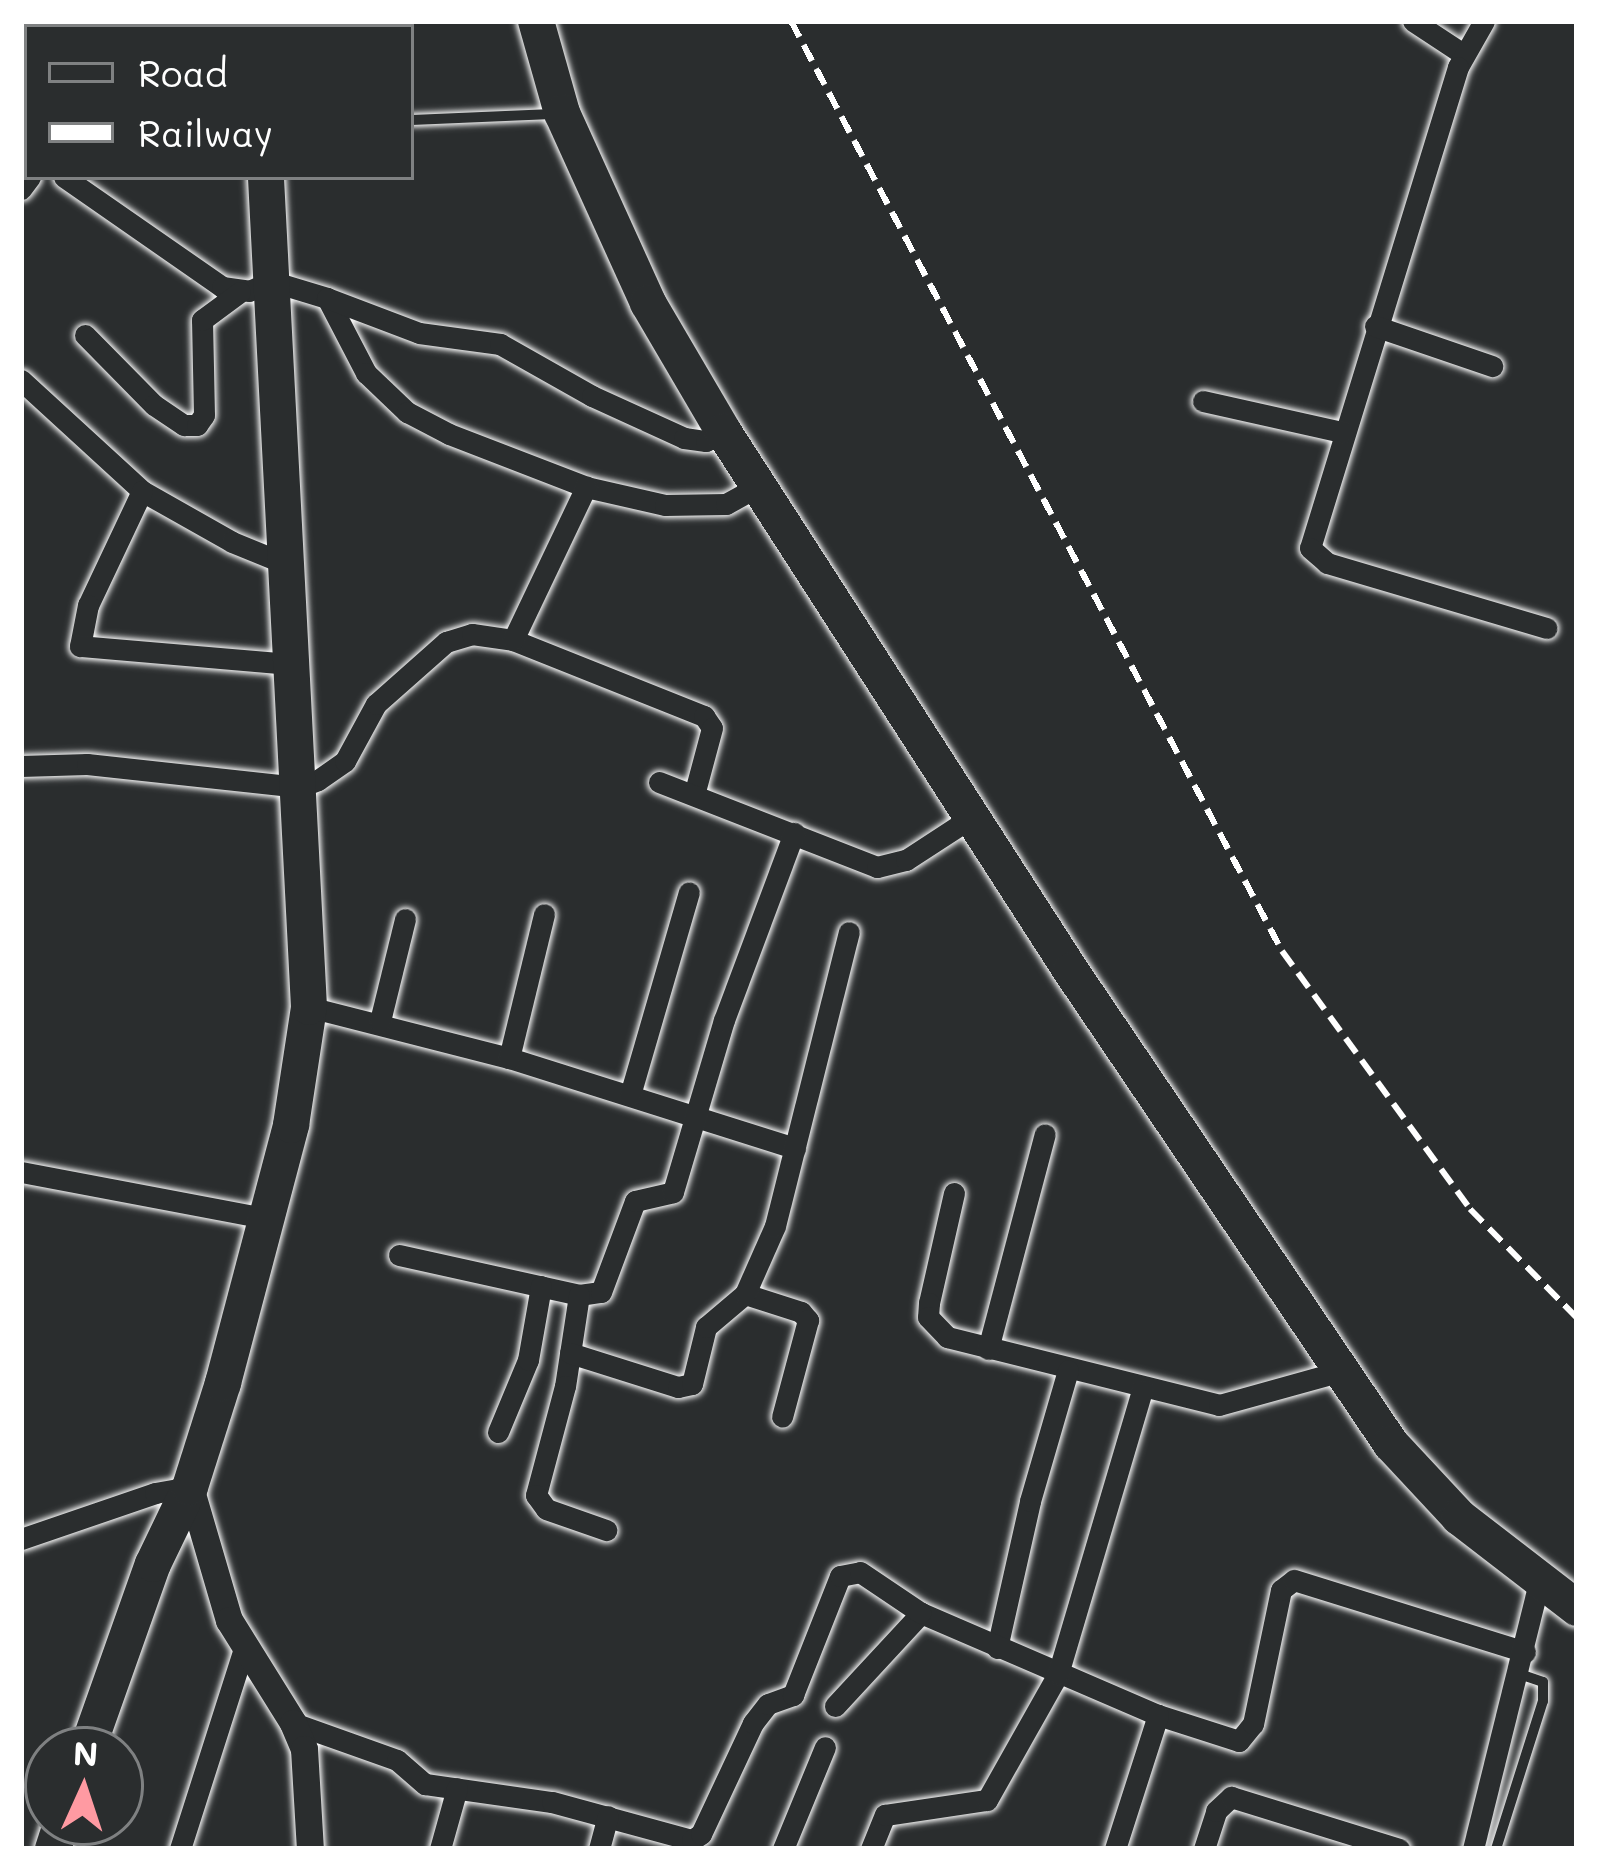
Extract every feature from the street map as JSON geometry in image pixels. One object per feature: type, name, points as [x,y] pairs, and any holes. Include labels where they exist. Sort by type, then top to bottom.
[{"type":"highway","points":[[536,21],[562,113],[648,303],[723,431],[971,818],[1338,1372],[1419,1480],[1539,1583],[1577,1608]]},
{"type":"highway","points":[[95,1726],[153,1564],[190,1487],[291,1125],[310,1007],[286,564],[256,286],[266,180]]},
{"type":"street","points":[[1413,21],[1462,54]]},
{"type":"street","points":[[1484,21],[1462,54],[1342,432],[1312,554],[1546,628]]},
{"type":"street","points":[[68,180],[209,279],[326,298],[419,332],[500,344],[592,396],[684,438],[706,441],[723,431]]},
{"type":"street","points":[[86,335],[154,406],[184,425],[197,425],[204,415],[202,320],[256,286]]},
{"type":"street","points":[[326,298],[366,373],[407,412],[449,434],[586,487],[697,508],[726,504],[759,486]]},
{"type":"street","points":[[1375,326],[1492,366]]},
{"type":"street","points":[[21,380],[142,491],[191,521],[286,564]]},
{"type":"street","points":[[1203,401],[1342,432]]},
{"type":"street","points":[[513,640],[586,487]]},
{"type":"street","points":[[142,491],[88,605],[80,646],[288,664]]},
{"type":"street","points":[[21,766],[87,764],[300,787],[344,760],[376,704],[446,642],[472,634],[513,640],[710,721],[694,795]]},
{"type":"street","points":[[658,782],[887,867],[971,818]]},
{"type":"street","points":[[399,1255],[579,1294],[595,1294],[605,1286],[634,1201],[673,1192],[700,1115],[724,1020],[794,833]]},
{"type":"street","points":[[630,1095],[688,892]]},
{"type":"street","points":[[509,1058],[544,914]]},
{"type":"street","points":[[380,1021],[405,920]]},
{"type":"street","points":[[570,1354],[689,1387],[706,1327],[745,1294],[775,1226],[848,932]]},
{"type":"street","points":[[310,1007],[380,1021],[509,1058],[795,1148]]},
{"type":"street","points":[[988,1349],[1045,1134]]},
{"type":"street","points":[[21,1172],[265,1218]]},
{"type":"street","points":[[954,1193],[928,1316],[946,1336],[1142,1390],[1219,1405],[1338,1372]]},
{"type":"street","points":[[498,1432],[528,1360],[541,1286]]},
{"type":"street","points":[[579,1294],[570,1354],[536,1495],[546,1509],[606,1530]]},
{"type":"street","points":[[745,1294],[801,1312],[808,1320],[782,1417]]},
{"type":"street","points":[[997,1648],[1030,1501],[1068,1370]]},
{"type":"street","points":[[871,1849],[885,1815],[987,1801],[1058,1673],[1142,1390]]},
{"type":"street","points":[[21,1539],[154,1493],[190,1487],[229,1620],[243,1651],[293,1723],[304,1750],[310,1849]]},
{"type":"street","points":[[293,1723],[397,1760],[425,1784],[608,1816],[686,1840],[701,1834],[753,1723],[769,1704],[793,1695],[844,1572],[860,1572],[921,1612],[997,1648],[1158,1715],[1232,1740],[1250,1734],[1281,1590],[1288,1580],[1523,1663]]},
{"type":"street","points":[[1472,1849],[1523,1663],[1539,1583]]},
{"type":"street","points":[[835,1706],[921,1612]]},
{"type":"street","points":[[180,1849],[243,1651]]},
{"type":"street","points":[[1115,1849],[1158,1715]]},
{"type":"street","points":[[783,1849],[825,1747]]},
{"type":"street","points":[[440,1849],[457,1788]]},
{"type":"street","points":[[1204,1849],[1216,1810],[1231,1797],[1400,1849]]},
{"type":"street","points":[[599,1849],[608,1816]]},
{"type":"lane","points":[[414,120],[562,113]]},
{"type":"lane","points":[[1496,1849],[1543,1701],[1543,1682],[1523,1663]]},
{"type":"railway","points":[[791,21],[1282,951],[1470,1209],[1577,1318]]}]
